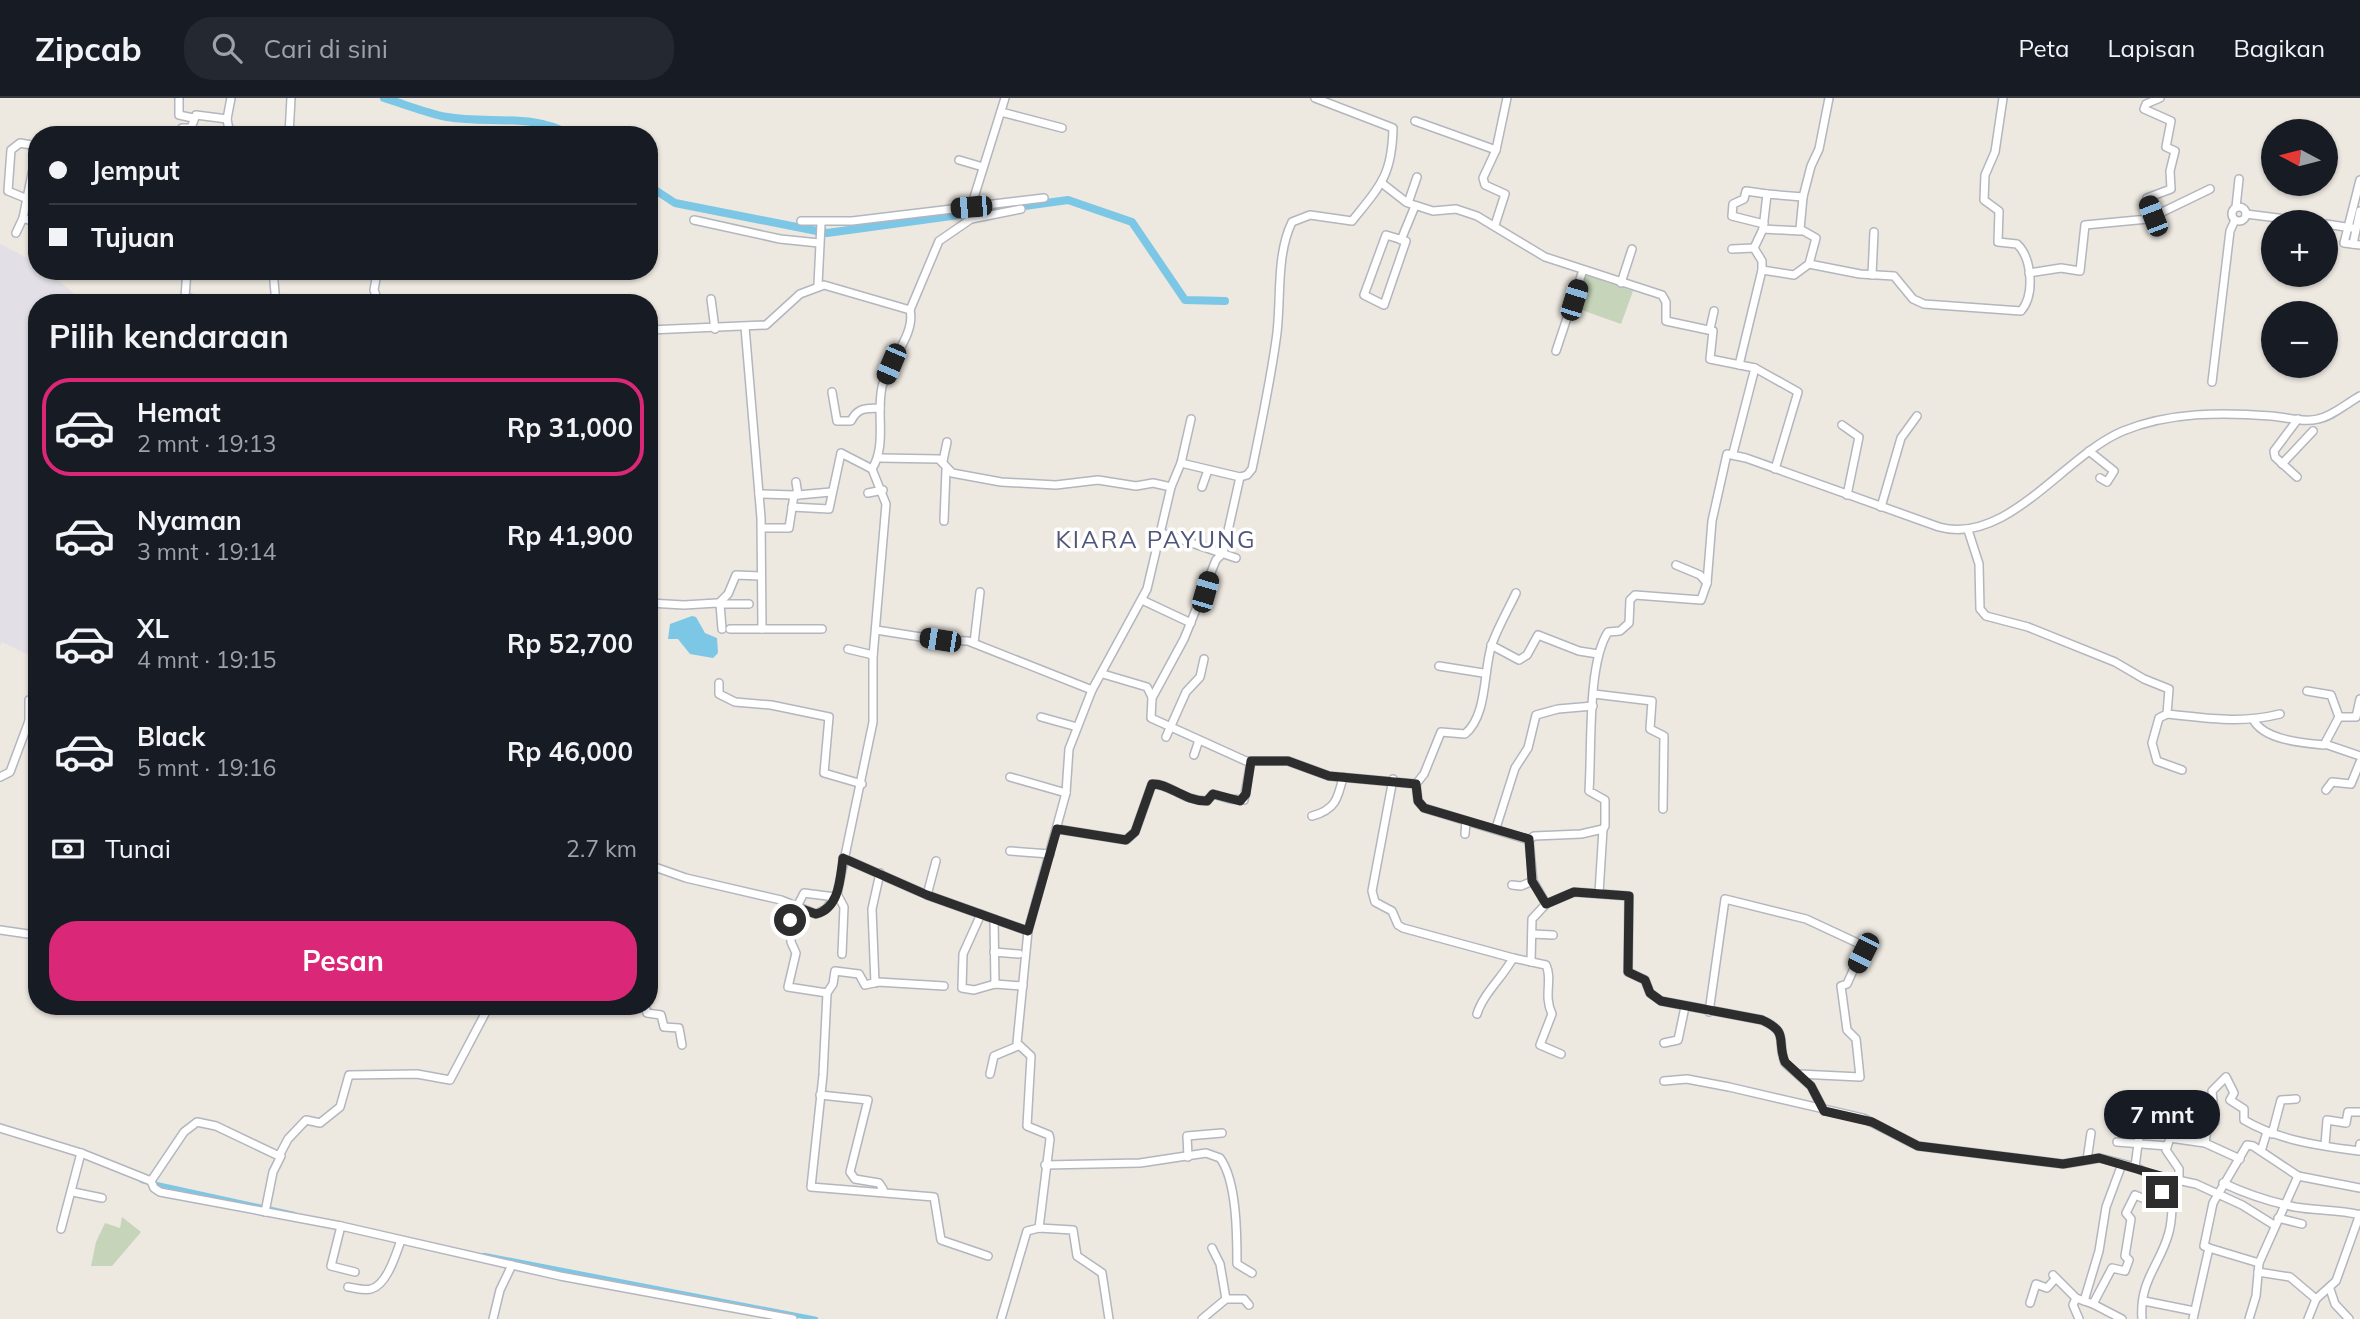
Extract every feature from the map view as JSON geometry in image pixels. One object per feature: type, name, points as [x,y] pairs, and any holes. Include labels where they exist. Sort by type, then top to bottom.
[{"type":"street","points":[[179,98],[179,115],[227,119]]},
{"type":"street","points":[[228,126],[231,98]]},
{"type":"street","points":[[289,126],[291,98]]},
{"type":"street","points":[[971,213],[1005,98]]},
{"type":"street","points":[[1181,464],[1240,477],[1247,475],[1252,469],[1277,339],[1282,265],[1292,222],[1301,216],[1310,215],[1352,221],[1382,184],[1392,156],[1393,128],[1315,98]]},
{"type":"street","points":[[1495,225],[1505,194],[1485,185],[1483,178],[1496,150],[1507,98]]},
{"type":"street","points":[[1801,231],[1802,197],[1819,149],[1829,98]]},
{"type":"street","points":[[1762,270],[1794,275],[1810,264],[1872,275],[1894,276],[1913,299],[1924,304],[2016,313],[2025,307],[2029,273],[2026,255],[2019,246],[1998,242],[1999,212],[1984,200],[1985,176],[1994,154],[2003,98]]},
{"type":"street","points":[[2153,216],[2147,198],[2171,189],[2170,171],[2175,151],[2166,147],[2171,121],[2144,109],[2146,104],[2160,98]]},
{"type":"street","points":[[1001,112],[1062,128]]},
{"type":"street","points":[[191,126],[193,118]]},
{"type":"street","points":[[1415,121],[1496,150]]},
{"type":"street","points":[[25,198],[8,191],[11,150],[18,144],[28,146]]},
{"type":"street","points":[[959,160],[983,167]]},
{"type":"street","points":[[1406,202],[1417,177]]},
{"type":"street","points":[[2235,220],[2232,216],[2236,207],[2239,179]]},
{"type":"street","points":[[2360,180],[2344,243],[2357,245],[2356,229],[2360,211]]},
{"type":"street","points":[[1382,184],[1415,206],[1433,211],[1456,209],[1495,225],[1545,257],[1662,295],[1666,302],[1666,321],[1714,332],[1710,359],[1755,368],[1802,394],[1774,469]]},
{"type":"street","points":[[16,233],[23,218],[28,186]]},
{"type":"street","points":[[2029,273],[2061,268],[2080,271],[2085,225],[2153,216],[2210,189]]},
{"type":"street","points":[[1802,197],[1746,191],[1744,199],[1733,204],[1732,216],[1763,227],[1801,231],[1815,236],[1810,264]]},
{"type":"street","points":[[1754,248],[1763,227],[1768,194]]},
{"type":"street","points":[[872,469],[879,457],[882,386],[910,324],[910,310],[939,241],[971,213],[1044,198]]},
{"type":"street","points":[[1401,240],[1415,206]]},
{"type":"street","points":[[2236,207],[2245,210],[2246,214]]},
{"type":"street","points":[[801,221],[820,228],[1021,209]]},
{"type":"street","points":[[2235,220],[2240,221],[2246,214]]},
{"type":"street","points":[[2246,214],[2261,216]]},
{"type":"street","points":[[23,218],[28,220]]},
{"type":"street","points":[[694,220],[780,239],[819,243]]},
{"type":"street","points":[[2212,382],[2230,231],[2235,220]]},
{"type":"street","points":[[2338,226],[2356,229]]},
{"type":"street","points":[[818,285],[820,228]]},
{"type":"street","points":[[1872,275],[1874,232]]},
{"type":"street","points":[[1386,236],[1401,240],[1406,241],[1384,305],[1364,295],[1386,236]]},
{"type":"street","points":[[1732,248],[1754,248]]},
{"type":"street","points":[[1739,365],[1762,270],[1762,261],[1754,248]]},
{"type":"street","points":[[1621,283],[1632,249]]},
{"type":"street","points":[[1556,351],[1583,270]]},
{"type":"street","points":[[658,330],[769,324],[800,294],[818,285],[837,286],[891,307],[910,310]]},
{"type":"street","points":[[711,299],[715,328]]},
{"type":"street","points":[[1710,329],[1714,311]]},
{"type":"street","points":[[745,327],[762,528],[762,629]]},
{"type":"street","points":[[1733,453],[1755,368]]},
{"type":"street","points":[[832,393],[837,421],[851,421],[855,412],[860,409],[880,408]]},
{"type":"street","points":[[1599,893],[1606,801],[1589,791],[1598,654],[1608,632],[1620,631],[1629,622],[1630,600],[1635,595],[1699,601],[1707,583],[1712,521],[1726,456],[1733,453],[1944,528],[1968,530],[1983,526],[2025,503],[2089,451],[2122,432],[2186,416],[2224,414],[2320,419],[2360,396]]},
{"type":"street","points":[[1881,507],[1901,438],[1917,416]]},
{"type":"street","points":[[1018,1046],[1023,954],[1066,793],[1069,749],[1092,690],[1142,600],[1162,533],[1171,487],[1181,464],[1191,419]]},
{"type":"street","points":[[2297,477],[2282,464],[2274,451],[2298,419]]},
{"type":"street","points":[[1842,425],[1860,437],[1847,495]]},
{"type":"street","points":[[2282,464],[2313,431]]},
{"type":"street","points":[[944,521],[946,470],[943,461],[947,442]]},
{"type":"street","points":[[2089,451],[2114,471],[2106,482],[2100,478]]},
{"type":"street","points":[[658,868],[819,914],[836,896],[857,792],[862,784],[873,722],[873,655],[886,504],[883,490],[872,469],[841,453],[829,509],[792,507]]},
{"type":"street","points":[[879,457],[943,461]]},
{"type":"street","points":[[946,470],[1021,484],[1056,485],[1098,480],[1136,486],[1153,482],[1171,487]]},
{"type":"street","points":[[1202,488],[1208,470]]},
{"type":"street","points":[[1240,477],[1223,553],[1216,559],[1191,623],[1152,698],[1151,718],[1235,758],[1288,761],[1343,777],[1416,784]]},
{"type":"street","points":[[762,528],[788,528],[796,495],[796,482]]},
{"type":"street","points":[[868,493],[883,490]]},
{"type":"street","points":[[759,494],[831,492]]},
{"type":"street","points":[[1968,530],[1979,564],[1980,609],[1986,616],[2028,627],[2115,662],[2144,680],[2170,689],[2167,714]]},
{"type":"street","points":[[1162,533],[1236,558]]},
{"type":"street","points":[[1676,565],[1700,575],[1707,583]]},
{"type":"street","points":[[720,604],[728,594],[733,577],[738,574],[760,576]]},
{"type":"street","points":[[974,643],[980,592]]},
{"type":"street","points":[[1516,593],[1491,645],[1483,673],[1482,700],[1468,732],[1441,733],[1424,774],[1416,784],[1418,801],[1424,808],[1529,839],[1534,836],[1581,834],[1603,829]]},
{"type":"street","points":[[1142,600],[1191,623]]},
{"type":"street","points":[[658,603],[749,604]]},
{"type":"street","points":[[720,604],[726,629],[822,629]]},
{"type":"street","points":[[876,630],[974,643],[1092,690]]},
{"type":"street","points":[[1491,645],[1519,660],[1527,655],[1538,635],[1579,651],[1598,654]]},
{"type":"street","points":[[848,649],[873,655]]},
{"type":"street","points":[[1166,737],[1186,692],[1200,677],[1203,659]]},
{"type":"street","points":[[1439,666],[1483,673]]},
{"type":"street","points":[[1103,674],[1147,687],[1152,698]]},
{"type":"street","points":[[719,683],[719,694],[735,702],[771,705],[829,717],[824,773],[862,784]]},
{"type":"street","points":[[2307,691],[2331,695],[2339,717],[2325,744]]},
{"type":"street","points":[[1594,694],[1652,701],[1650,729],[1664,736],[1663,809]]},
{"type":"street","points":[[2339,717],[2356,717],[2360,699]]},
{"type":"street","points":[[1496,828],[1515,768],[1528,748],[1536,715],[1558,709],[1593,706]]},
{"type":"street","points":[[2182,770],[2157,761],[2152,753],[2159,718],[2167,714],[2216,721],[2280,714]]},
{"type":"street","points":[[1041,717],[1077,727]]},
{"type":"street","points":[[2253,719],[2259,728],[2272,735],[2325,744],[2360,756]]},
{"type":"street","points":[[0,777],[8,774],[13,767],[28,732]]},
{"type":"street","points":[[1194,755],[1199,740]]},
{"type":"street","points":[[1057,829],[1126,840],[1135,832],[1152,784],[1159,783],[1192,801],[1207,801],[1213,794],[1244,800],[1251,761]]},
{"type":"street","points":[[2352,783],[2360,762]]},
{"type":"street","points":[[1010,777],[1066,793]]},
{"type":"street","points":[[1312,816],[1332,808],[1338,799],[1343,777]]},
{"type":"street","points":[[1394,780],[1372,891],[1375,902],[1392,911],[1403,928],[1423,931],[1478,951],[1548,968],[1546,999],[1552,1014],[1539,1045],[1561,1054]]},
{"type":"street","points":[[2326,790],[2332,782],[2352,783],[2359,790]]},
{"type":"street","points":[[1465,834],[1466,821]]},
{"type":"street","points":[[1529,839],[1532,881],[1546,904]]},
{"type":"street","points":[[1010,852],[1050,854]]},
{"type":"street","points":[[843,858],[927,895],[1028,931]]},
{"type":"street","points":[[927,895],[936,860]]},
{"type":"street","points":[[875,983],[872,909],[880,873]]},
{"type":"street","points":[[1512,885],[1521,886],[1532,881]]},
{"type":"street","points":[[1531,962],[1532,919],[1546,904],[1574,892],[1630,897],[1628,972],[1645,980],[1655,999],[1709,1012],[1762,1020],[1774,1026],[1783,1040],[1785,1062],[1811,1086],[1824,1111]]},
{"type":"street","points":[[827,993],[788,987],[796,954],[790,920],[804,893],[836,896],[844,907],[842,954]]},
{"type":"street","points":[[1709,1012],[1725,899],[1806,919],[1864,946],[1847,984],[1841,986],[1847,1030],[1856,1039],[1860,1077],[1799,1074]]},
{"type":"street","points":[[981,914],[963,954],[962,988],[972,990],[995,984],[1023,986]]},
{"type":"street","points":[[994,919],[995,984]]},
{"type":"street","points":[[0,930],[28,934]]},
{"type":"street","points":[[1532,934],[1553,935]]},
{"type":"street","points":[[994,952],[1023,954]]},
{"type":"street","points":[[1477,1014],[1480,1004],[1513,958]]},
{"type":"street","points":[[944,986],[863,984],[859,974],[836,971],[827,993],[811,1187],[934,1197],[941,1240],[988,1256]]},
{"type":"street","points":[[1664,1043],[1678,1040],[1685,1007]]},
{"type":"street","points":[[266,1209],[273,1172],[288,1139],[306,1120],[320,1123],[340,1107],[349,1075],[417,1074],[450,1080],[484,1015]]},
{"type":"street","points":[[658,1015],[661,1015],[662,1026],[679,1028],[682,1045]]},
{"type":"street","points":[[990,1074],[995,1056],[1018,1046]]},
{"type":"street","points":[[1018,1046],[1031,1054],[1028,1128],[1050,1137],[1039,1228]]},
{"type":"street","points":[[2205,1143],[2207,1129],[2215,1122],[2212,1091],[2226,1077],[2234,1093],[2230,1100],[2244,1110],[2244,1120],[2258,1129],[2359,1151],[2360,1144]]},
{"type":"street","points":[[1664,1081],[1687,1079],[1872,1122],[1918,1146],[2054,1164],[2099,1158],[2218,1194],[2276,1222],[2302,1224]]},
{"type":"street","points":[[820,1095],[868,1100],[850,1172],[855,1179],[878,1183],[883,1189],[878,1192]]},
{"type":"street","points":[[2261,1151],[2281,1100],[2296,1099]]},
{"type":"street","points":[[2325,1145],[2328,1120],[2346,1123],[2348,1112],[2360,1112]]},
{"type":"street","points":[[153,1184],[184,1132],[201,1121],[281,1156]]},
{"type":"street","points":[[0,1128],[81,1155],[153,1184],[512,1265],[793,1319]]},
{"type":"street","points":[[2252,1145],[2258,1129]]},
{"type":"street","points":[[1188,1157],[1187,1136],[1222,1133]]},
{"type":"street","points":[[2087,1160],[2091,1133]]},
{"type":"street","points":[[2135,1167],[2138,1136]]},
{"type":"street","points":[[2166,1146],[2170,1138],[2205,1143],[2240,1159]]},
{"type":"street","points":[[2117,1142],[2166,1146]]},
{"type":"street","points":[[2316,1299],[2290,1278],[2204,1246],[2218,1194],[2247,1145],[2252,1145],[2298,1176],[2360,1188]]},
{"type":"street","points":[[2142,1319],[2148,1273],[2168,1237],[2174,1206],[2172,1192],[2178,1180],[2179,1170],[2166,1146]]},
{"type":"street","points":[[1045,1165],[1140,1163],[1211,1154],[1223,1163],[1231,1191],[1238,1241],[1237,1264]]},
{"type":"street","points":[[61,1229],[81,1155]]},
{"type":"street","points":[[2084,1301],[2099,1251],[2106,1207],[2122,1164]]},
{"type":"street","points":[[2249,1319],[2259,1267],[2284,1203],[2298,1176]]},
{"type":"street","points":[[2093,1304],[2112,1268],[2125,1271],[2129,1259],[2125,1256],[2131,1219],[2126,1213],[2126,1206],[2135,1195],[2147,1200],[2151,1193],[2161,1194],[2164,1177]]},
{"type":"street","points":[[2223,1183],[2246,1194],[2284,1203],[2360,1215],[2342,1270],[2330,1289],[2316,1299],[2308,1319]]},
{"type":"street","points":[[73,1192],[102,1198]]},
{"type":"street","points":[[341,1226],[331,1266],[355,1272]]},
{"type":"street","points":[[1001,1319],[1027,1231],[1039,1228],[1073,1230],[1077,1256],[1102,1273],[1109,1319]]},
{"type":"street","points":[[348,1287],[367,1290],[377,1286],[401,1240]]},
{"type":"street","points":[[1212,1248],[1221,1269],[1226,1299]]},
{"type":"street","points":[[2144,1301],[2193,1315],[2209,1248]]},
{"type":"street","points":[[1221,1269],[1237,1264],[1252,1273]]},
{"type":"street","points":[[493,1319],[500,1290],[512,1265]]},
{"type":"street","points":[[2030,1303],[2036,1284],[2047,1288],[2055,1276],[2076,1298],[2122,1319]]},
{"type":"street","points":[[2330,1289],[2335,1304],[2349,1319]]},
{"type":"street","points":[[2076,1298],[2073,1305],[2079,1319]]},
{"type":"street","points":[[1202,1319],[1226,1299],[1244,1300],[1249,1305]]},
{"type":"shaded area","points":[[0,244],[28,258],[28,280],[58,280],[74,294],[28,294],[28,655],[2,642],[0,646]]},
{"type":"green space","points":[[1583,274],[1633,291],[1621,324],[1573,307]]},
{"type":"green space","points":[[122,1217],[141,1232],[112,1266],[91,1266],[96,1242],[105,1223],[120,1228]]},
{"type":"water","points":[[696,617],[705,633],[717,638],[718,653],[713,658],[690,654],[678,639],[668,639],[670,624]]},
{"type":"waterway","points":[[384,98],[447,117],[527,121],[550,126]]},
{"type":"waterway","points":[[658,192],[675,203],[827,233],[1068,200],[1132,222],[1185,300],[1225,301]]},
{"type":"waterway","points":[[142,1181],[294,1214]]},
{"type":"waterway","points":[[484,1255],[816,1319]]},
{"type":"district","name":"KIARA PAYUNG","points":[[1156,540]]},
{"type":"route","points":[[790,920],[796,907],[816,914],[826,909],[837,894],[843,858],[927,895],[1028,931],[1057,829],[1126,840],[1135,832],[1148,788],[1152,784],[1159,783],[1192,801],[1207,801],[1211,794],[1240,801],[1244,800],[1246,794],[1251,761],[1270,760],[1288,761],[1329,776],[1396,780],[1416,784],[1418,801],[1424,808],[1529,839],[1532,881],[1546,904],[1574,892],[1629,896],[1628,972],[1645,980],[1655,999],[1722,1015],[1762,1020],[1774,1026],[1780,1031],[1783,1040],[1785,1062],[1811,1086],[1824,1111],[1863,1118],[1892,1130],[1910,1143],[1950,1152],[2003,1155],[2054,1164],[2099,1158],[2164,1177],[2162,1192]]}]
